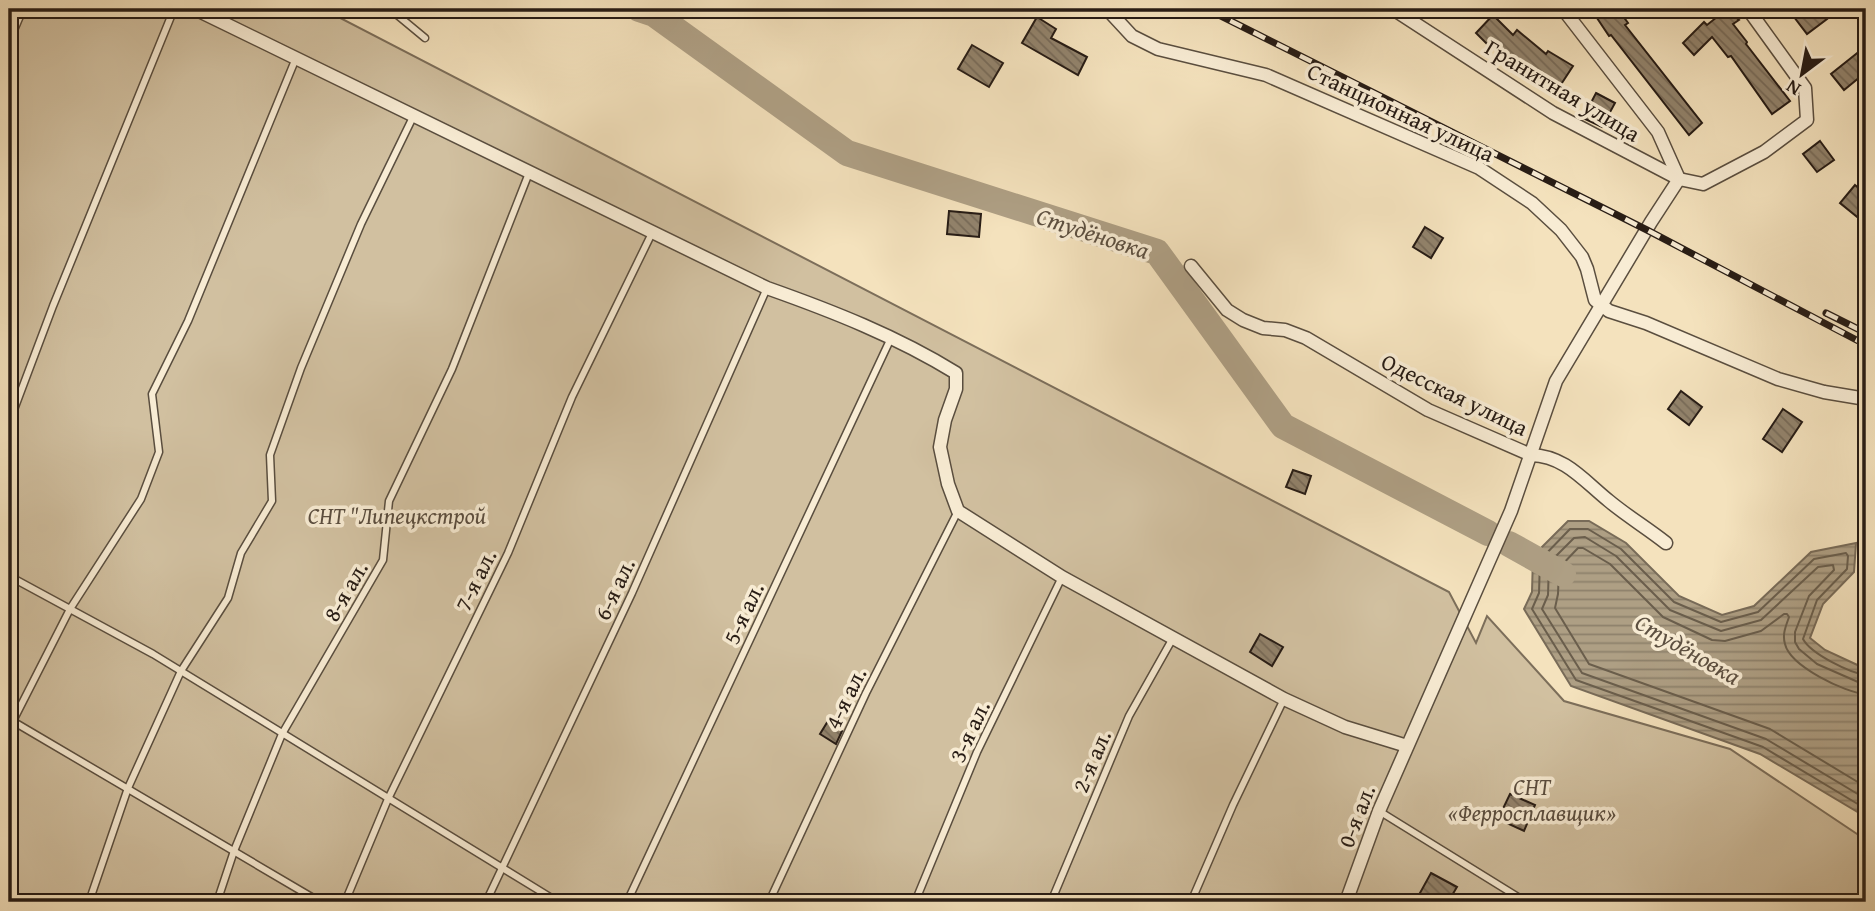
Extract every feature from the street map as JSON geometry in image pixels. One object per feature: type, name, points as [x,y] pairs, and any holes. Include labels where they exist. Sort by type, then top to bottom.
[{"type":"street","points":[[195,9],[766,288],[831,310],[956,373],[956,389],[945,420],[940,447],[948,484],[958,512],[1062,577],[1284,699],[1345,727],[1406,746]]},
{"type":"street","name":"Станционная улица","points":[[1107,9],[1132,36],[1158,49],[1266,75],[1479,168],[1532,203],[1561,230],[1582,257],[1593,295],[1600,306]]},
{"type":"street","name":"Гранитная улица","points":[[1393,9],[1553,113],[1679,179]]},
{"type":"street","points":[[1563,9],[1658,132],[1679,179],[1703,184],[1764,152],[1807,120],[1805,88],[1748,9]]},
{"type":"street","name":"0-я ал.","points":[[1346,902],[1406,746],[1511,511],[1556,381],[1679,179]]},
{"type":"street","name":"Одесская улица","points":[[1191,266],[1227,310],[1243,320],[1263,328],[1285,330],[1306,338],[1428,410],[1531,455],[1547,455],[1563,463],[1666,543]]},
{"type":"street","points":[[1600,306],[1778,379],[1824,393],[1866,398]]},
{"type":"lane","points":[[9,42],[23,9]]},
{"type":"lane","points":[[9,423],[53,306],[174,9]]},
{"type":"lane","points":[[390,9],[425,38]]},
{"type":"lane","points":[[9,734],[11,720],[70,609],[141,499],[159,452],[152,394],[188,321],[296,58]]},
{"type":"lane","points":[[89,902],[128,788],[181,671],[228,598],[241,553],[272,501],[270,455],[301,368],[361,224],[414,115]]},
{"type":"lane","name":"8-я ал.","points":[[217,902],[234,851],[282,734],[383,561],[389,501],[452,369],[529,173]]},
{"type":"lane","name":"7-я ал.","points":[[345,902],[388,799],[508,552],[572,397],[652,233]]},
{"type":"lane","name":"6-я ал.","points":[[486,902],[632,593],[766,288]]},
{"type":"lane","name":"5-я ал.","points":[[627,902],[891,338]]},
{"type":"lane","name":"4-я ал.","points":[[769,902],[866,693],[958,512]]},
{"type":"lane","points":[[9,576],[181,671],[558,902]]},
{"type":"lane","name":"3-я ал.","points":[[915,902],[977,752],[1062,577]]},
{"type":"lane","name":"2-я ал.","points":[[1051,902],[1129,716],[1173,638]]},
{"type":"lane","points":[[1191,902],[1233,805],[1284,699]]},
{"type":"lane","points":[[11,720],[320,902]]},
{"type":"lane","points":[[1379,811],[1526,902]]},
{"type":"green space","name":"СНТ \"Липецкстрой","points":[[9,9],[323,9],[1449,592],[1476,643],[1487,616],[1564,701],[1730,749],[1866,840],[1866,902],[9,902]]},
{"type":"water","points":[[1568,521],[1589,521],[1626,543],[1679,596],[1722,615],[1754,606],[1811,552],[1856,543],[1854,572],[1823,604],[1810,638],[1825,650],[1866,669],[1866,817],[1760,754],[1571,686],[1524,609],[1532,592],[1533,556]]},
{"type":"building","points":[[1591,9],[1612,9],[1616,14],[1620,12],[1628,23],[1625,25],[1702,123],[1689,135],[1611,35],[1609,36]]},
{"type":"building","points":[[1727,9],[1739,20],[1733,24],[1746,44],[1790,101],[1772,114],[1731,56],[1728,57],[1712,37],[1694,55],[1683,43],[1704,22],[1707,25]]},
{"type":"building","points":[[1788,9],[1819,9],[1827,19],[1807,34]]},
{"type":"building","points":[[1493,15],[1513,35],[1517,30],[1546,54],[1548,51],[1573,66],[1558,89],[1516,63],[1491,43],[1489,46],[1476,33]]},
{"type":"building","points":[[1037,17],[1056,29],[1051,38],[1087,57],[1078,75],[1022,43]]},
{"type":"building","points":[[972,45],[1003,63],[989,87],[958,69]]},
{"type":"building","points":[[1866,46],[1866,72],[1844,90],[1831,74]]},
{"type":"building","points":[[1596,93],[1615,103],[1602,127],[1583,118]]},
{"type":"building","points":[[1820,141],[1834,160],[1817,172],[1803,154]]},
{"type":"building","points":[[1855,185],[1866,194],[1866,214],[1861,220],[1840,203]]},
{"type":"building","points":[[949,211],[981,214],[979,237],[947,234]]},
{"type":"building","points":[[1425,227],[1443,238],[1431,258],[1413,247]]},
{"type":"building","points":[[1681,391],[1702,407],[1689,425],[1668,409]]},
{"type":"building","points":[[1783,409],[1802,422],[1782,452],[1763,439]]},
{"type":"building","points":[[1293,470],[1311,476],[1305,494],[1286,487]]},
{"type":"building","points":[[1260,634],[1283,647],[1272,666],[1250,652]]},
{"type":"building","points":[[828,721],[842,731],[836,744],[820,734]]},
{"type":"building","points":[[1510,794],[1535,805],[1524,831],[1498,819]]},
{"type":"building","points":[[1431,873],[1457,887],[1448,902],[1415,902]]},
{"type":"waterway","name":"Студёновка","points":[[639,9],[654,14],[847,153],[1157,252],[1283,426],[1488,533]]},
{"type":"waterway","name":"Студёновка","points":[[1509,544],[1563,574]]},
{"type":"railway","points":[[1207,9],[1647,230],[1866,345]]},
{"type":"railway","points":[[1826,313],[1866,333]]},
{"type":"park label","name":"СНТ «Ферросплавщик»","points":[[1532,799]]}]
